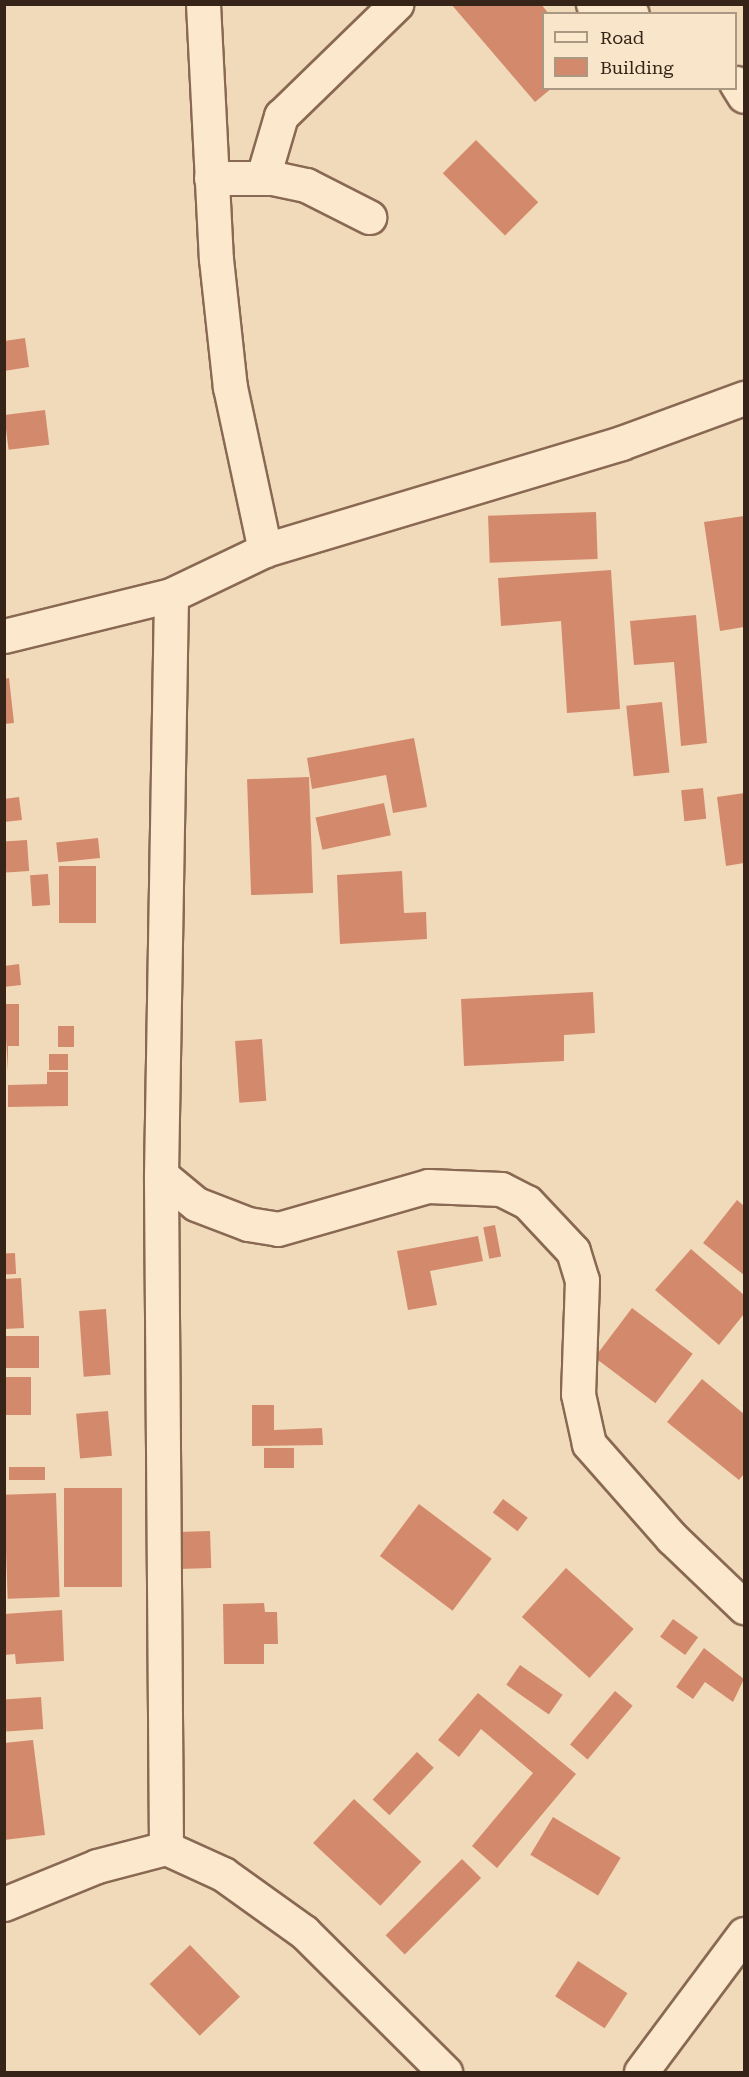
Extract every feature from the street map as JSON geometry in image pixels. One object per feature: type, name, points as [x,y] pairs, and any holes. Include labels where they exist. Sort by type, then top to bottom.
[{"type":"street","points":[[203,4],[211,178],[230,387],[265,550]]},
{"type":"street","points":[[263,177],[281,116],[396,4]]},
{"type":"street","points":[[593,4],[624,12]]},
{"type":"street","points":[[211,178],[263,177],[306,185],[369,217]]},
{"type":"street","points":[[4,636],[171,595],[265,550],[621,443],[744,398]]},
{"type":"street","points":[[166,1848],[161,1175],[171,595]]},
{"type":"street","points":[[161,1175],[196,1204],[248,1224],[278,1229],[428,1186],[501,1189],[528,1202],[573,1251],[582,1280],[578,1394],[589,1444],[672,1538],[744,1607]]},
{"type":"street","points":[[4,1904],[97,1866],[166,1848],[223,1874],[304,1932],[445,2073]]},
{"type":"street","points":[[641,2073],[744,1934]]},
{"type":"building","points":[[451,4],[541,4],[547,12],[542,12],[542,90],[550,90],[535,102]]},
{"type":"building","points":[[476,140],[538,202],[505,235],[443,173]]},
{"type":"building","points":[[25,338],[29,367],[4,371],[4,341]]},
{"type":"building","points":[[45,410],[49,445],[9,450],[4,415]]},
{"type":"building","points":[[596,512],[598,559],[490,563],[488,516]]},
{"type":"building","points":[[744,516],[744,627],[720,631],[704,522]]},
{"type":"building","points":[[611,570],[620,709],[567,713],[561,621],[501,626],[498,578]]},
{"type":"building","points":[[696,615],[707,743],[681,746],[674,662],[634,665],[630,621]]},
{"type":"building","points":[[9,678],[14,723],[4,724],[4,679]]},
{"type":"building","points":[[662,702],[669,773],[634,776],[626,706]]},
{"type":"building","points":[[414,738],[427,807],[393,813],[386,775],[312,789],[307,758]]},
{"type":"building","points":[[309,777],[313,893],[251,895],[247,779]]},
{"type":"building","points":[[703,788],[706,819],[684,821],[681,790]]},
{"type":"building","points":[[744,793],[744,863],[726,866],[717,797]]},
{"type":"building","points":[[19,797],[22,820],[4,822],[4,799]]},
{"type":"building","points":[[384,803],[391,835],[322,850],[316,818]]},
{"type":"building","points":[[98,838],[100,858],[58,862],[56,842]]},
{"type":"building","points":[[27,840],[29,871],[6,873],[4,842]]},
{"type":"building","points":[[59,866],[96,866],[96,923],[59,923]]},
{"type":"building","points":[[402,871],[404,913],[426,912],[427,939],[340,944],[337,875]]},
{"type":"building","points":[[48,874],[50,905],[32,906],[30,875]]},
{"type":"building","points":[[19,964],[21,985],[4,987],[4,966]]},
{"type":"building","points":[[593,992],[595,1033],[564,1035],[564,1061],[464,1066],[461,999]]},
{"type":"building","points":[[4,1004],[19,1004],[19,1046],[8,1046],[8,1072]]},
{"type":"building","points":[[58,1026],[74,1026],[74,1047],[58,1047]]},
{"type":"building","points":[[262,1039],[266,1101],[239,1103],[235,1041]]},
{"type":"building","points":[[49,1054],[68,1054],[68,1070],[49,1070]]},
{"type":"building","points":[[47,1072],[68,1072],[68,1106],[8,1107],[8,1085],[47,1084]]},
{"type":"building","points":[[737,1200],[744,1206],[744,1275],[703,1243]]},
{"type":"building","points":[[495,1225],[501,1256],[489,1259],[483,1227]]},
{"type":"building","points":[[478,1236],[483,1261],[430,1271],[437,1305],[408,1310],[397,1251]]},
{"type":"building","points":[[691,1249],[744,1295],[744,1314],[719,1345],[655,1290]]},
{"type":"building","points":[[15,1253],[16,1274],[5,1275],[4,1254]]},
{"type":"building","points":[[21,1278],[24,1328],[4,1329],[4,1279]]},
{"type":"building","points":[[632,1308],[693,1354],[655,1403],[595,1358]]},
{"type":"building","points":[[106,1309],[111,1375],[84,1377],[79,1311]]},
{"type":"building","points":[[4,1336],[39,1336],[39,1368],[4,1368]]},
{"type":"building","points":[[4,1377],[31,1377],[31,1415],[4,1415]]},
{"type":"building","points":[[702,1379],[744,1414],[744,1474],[739,1480],[667,1422]]},
{"type":"building","points":[[252,1405],[274,1405],[274,1430],[322,1428],[323,1445],[252,1446]]},
{"type":"building","points":[[108,1411],[112,1456],[80,1459],[76,1414]]},
{"type":"building","points":[[264,1448],[294,1448],[294,1468],[264,1468]]},
{"type":"building","points":[[9,1467],[45,1467],[45,1480],[9,1480]]},
{"type":"building","points":[[64,1488],[122,1488],[122,1587],[64,1587]]},
{"type":"building","points":[[56,1493],[60,1597],[8,1599],[4,1495]]},
{"type":"building","points":[[503,1499],[528,1518],[518,1531],[493,1513]]},
{"type":"building","points":[[419,1504],[492,1559],[453,1611],[380,1556]]},
{"type":"building","points":[[210,1531],[211,1568],[179,1569],[178,1532]]},
{"type":"building","points":[[566,1568],[634,1629],[589,1678],[522,1617]]},
{"type":"building","points":[[264,1603],[265,1612],[277,1612],[278,1644],[264,1644],[264,1664],[224,1664],[223,1604]]},
{"type":"building","points":[[62,1610],[64,1661],[16,1664],[15,1654],[4,1655],[4,1614]]},
{"type":"building","points":[[673,1619],[698,1637],[685,1655],[660,1637]]},
{"type":"building","points":[[704,1648],[744,1679],[733,1702],[705,1682],[693,1699],[676,1687]]},
{"type":"building","points":[[520,1665],[563,1695],[549,1714],[506,1685]]},
{"type":"building","points":[[615,1691],[633,1706],[588,1759],[570,1745]]},
{"type":"building","points":[[478,1693],[576,1774],[497,1868],[472,1846],[533,1773],[481,1729],[459,1757],[438,1740]]},
{"type":"building","points":[[41,1697],[43,1729],[6,1732],[4,1700]]},
{"type":"building","points":[[33,1740],[45,1835],[4,1840],[4,1743]]},
{"type":"building","points":[[417,1752],[434,1768],[389,1815],[373,1800]]},
{"type":"building","points":[[354,1799],[421,1862],[380,1906],[313,1843]]},
{"type":"building","points":[[553,1817],[621,1858],[598,1895],[530,1855]]},
{"type":"building","points":[[462,1859],[481,1878],[405,1954],[386,1935]]},
{"type":"building","points":[[190,1945],[240,1997],[200,2036],[150,1984]]},
{"type":"building","points":[[578,1961],[627,1993],[605,2028],[555,1996]]}]
